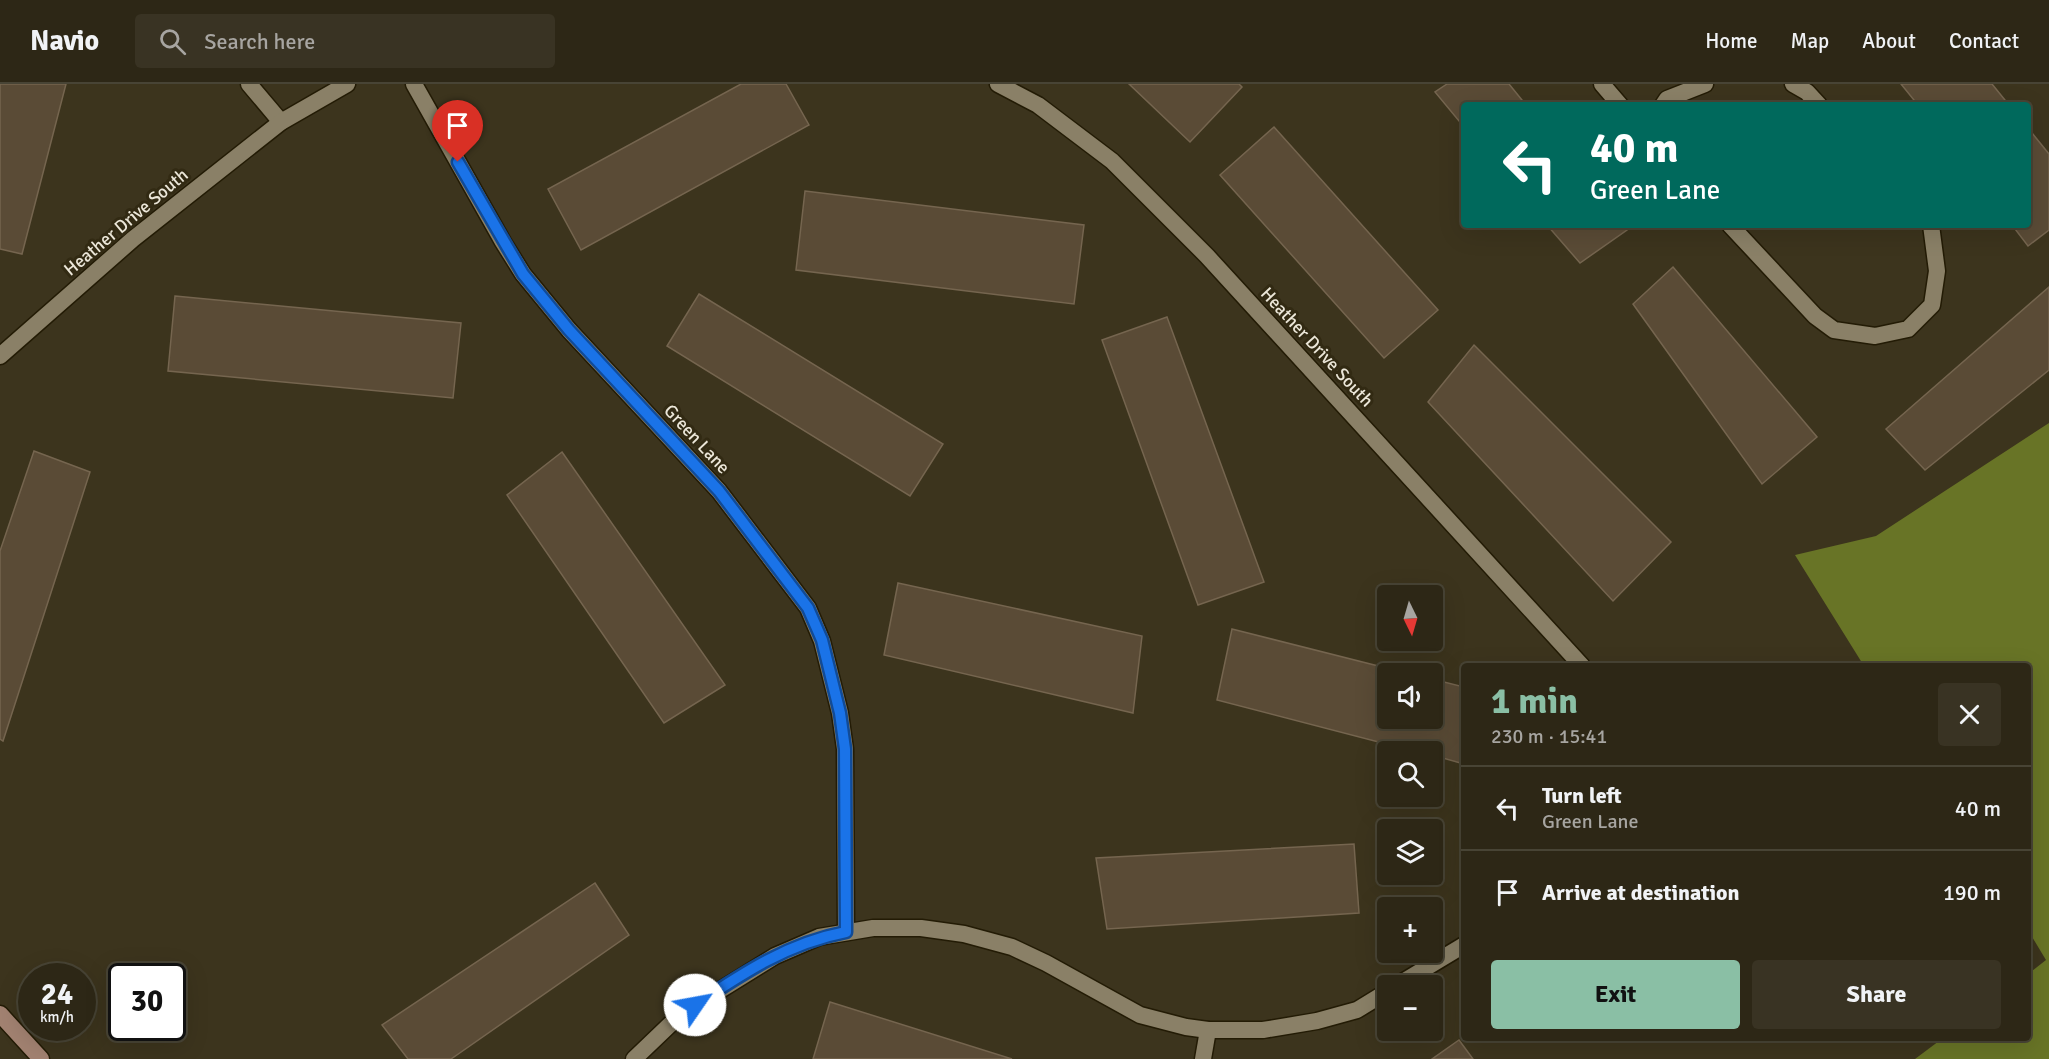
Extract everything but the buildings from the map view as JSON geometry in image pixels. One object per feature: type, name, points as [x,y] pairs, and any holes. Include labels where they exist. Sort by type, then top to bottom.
[{"type":"main road","points":[[0,1014],[41,1059]]},
{"type":"street","points":[[249,84],[281,122]]},
{"type":"street","name":"Heather Drive South","points":[[0,356],[133,239],[281,122],[347,84]]},
{"type":"street","name":"Green Lane","points":[[414,84],[503,243],[523,274],[569,330],[719,491],[808,608],[822,640],[840,713],[845,749],[846,932]]},
{"type":"street","name":"Heather Drive South","points":[[998,84],[1038,105],[1112,161],[1207,256],[1579,663]]},
{"type":"street","points":[[1602,84],[1617,102]]},
{"type":"street","points":[[1665,102],[1667,99],[1705,84]]},
{"type":"street","points":[[1793,84],[1807,92],[1817,102]]},
{"type":"street","points":[[1733,228],[1815,316],[1834,330],[1875,336],[1908,329],[1932,305],[1937,271],[1931,228]]},
{"type":"street","points":[[634,1059],[680,1015],[726,984],[776,956],[819,937],[873,928],[921,928],[964,934],[1002,944],[1046,963],[1140,1015],[1186,1027],[1208,1030],[1263,1030],[1317,1021],[1357,1010],[1377,998]]},
{"type":"street","points":[[1414,975],[1461,947]]},
{"type":"street","points":[[1203,1059],[1208,1030]]},
{"type":"green space","points":[[2049,423],[2049,1059],[1915,1059],[1939,1041],[2031,1041],[2031,972],[2046,960],[2031,935],[2031,663],[1862,663],[1795,555],[1876,536]]},
{"type":"route","points":[[458,162],[523,274],[569,330],[719,491],[808,608],[822,640],[840,713],[845,749],[846,932],[819,937],[776,956],[726,984],[695,1005]]}]
